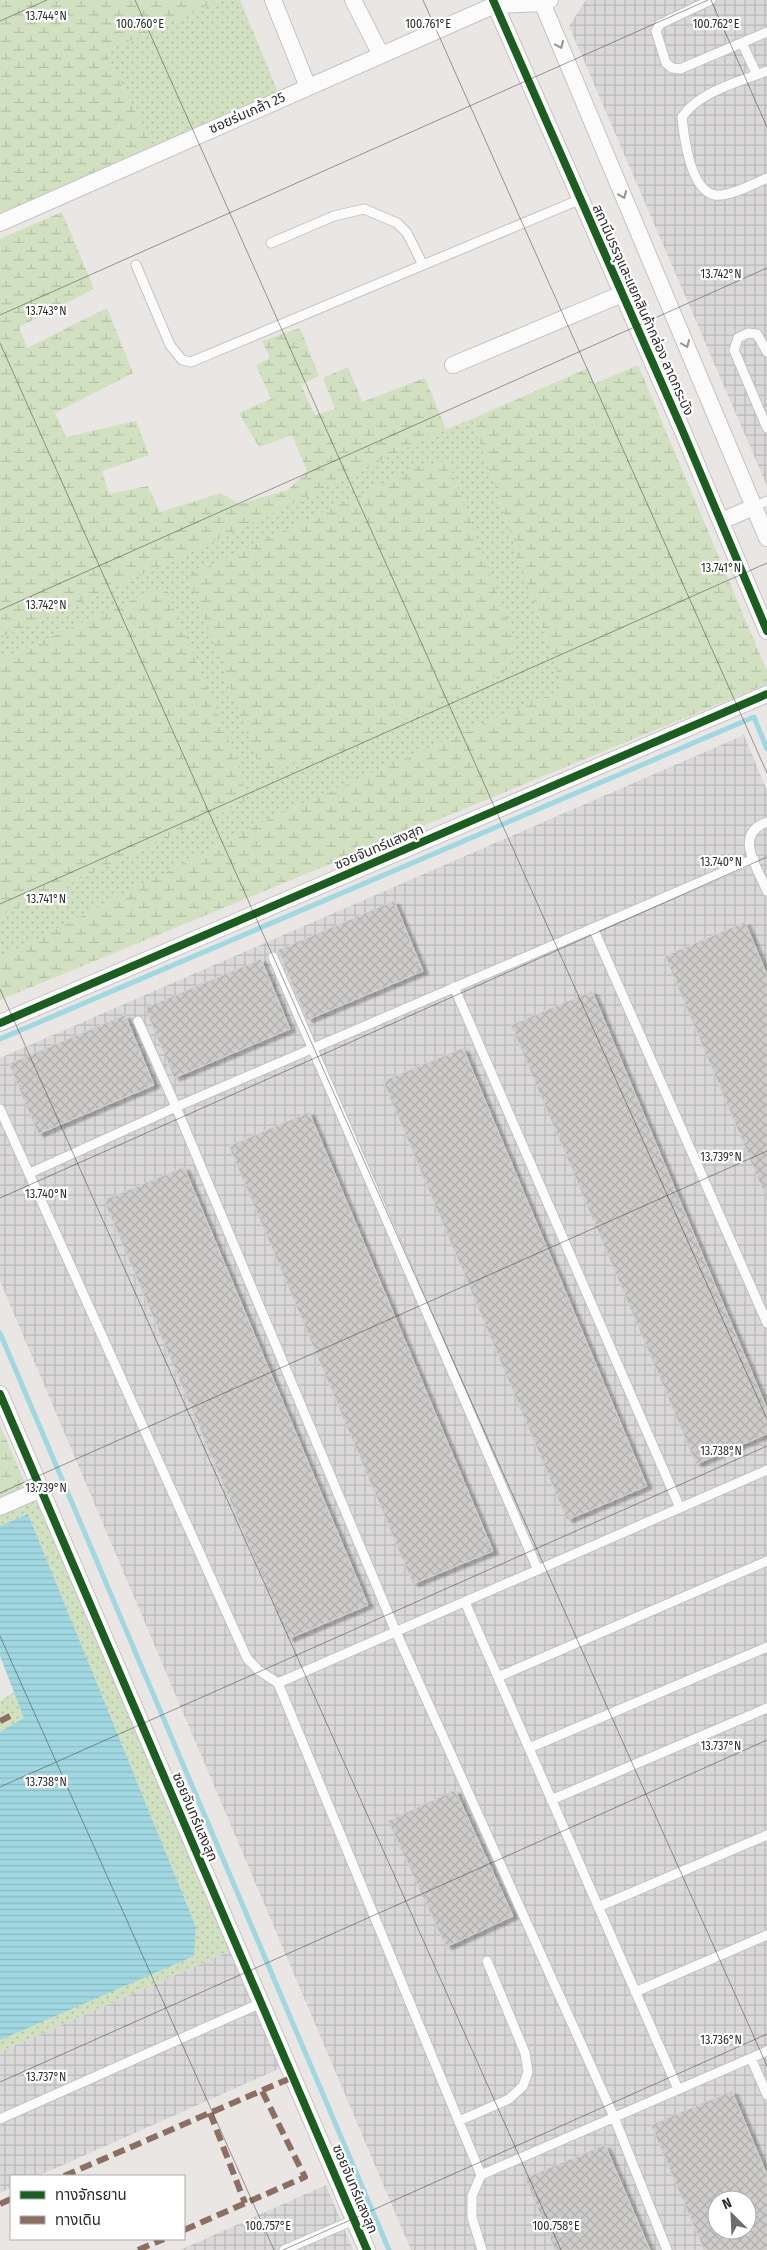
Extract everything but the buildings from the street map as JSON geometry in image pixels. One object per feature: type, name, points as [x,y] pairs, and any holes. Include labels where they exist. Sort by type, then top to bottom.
[{"type":"street","points":[[273,0],[308,87]]},
{"type":"street","points":[[353,0],[381,55]]},
{"type":"street","name":"สถานีบรรจุและแยกสินค้ากล่อง ลาดกระบัง","points":[[767,538],[760,504],[545,1],[495,2],[767,631]]},
{"type":"street","name":"ซอยร่มเกล้า 25","points":[[0,222],[381,55],[495,2]]},
{"type":"street","points":[[453,365],[622,294]]},
{"type":"street","points":[[721,522],[760,504]]},
{"type":"street","name":"ซอยจันทร์แสงสุก","points":[[0,1023],[767,694]]},
{"type":"street","name":"ซอยจันทร์แสงสุก","points":[[0,1394],[367,2250]]},
{"type":"street","points":[[0,1507],[41,1490]]},
{"type":"lane","points":[[711,0],[660,24],[656,31],[666,63],[672,68],[680,69],[767,32]]},
{"type":"lane","points":[[742,43],[757,75]]},
{"type":"lane","points":[[767,70],[718,91],[689,107],[682,117],[694,176],[702,188],[716,195],[744,189],[767,178]]},
{"type":"lane","points":[[136,265],[170,345],[182,360],[191,362],[580,199]]},
{"type":"lane","points":[[271,243],[334,216],[364,209],[397,224],[407,234],[423,265]]},
{"type":"lane","points":[[767,352],[757,334],[748,333],[738,338],[734,350],[767,428]]},
{"type":"lane","points":[[767,822],[757,826],[750,832],[748,842],[754,859],[764,873],[767,891]]},
{"type":"lane","points":[[30,1173],[176,1107],[754,859]]},
{"type":"lane","points":[[593,928],[767,1323]]},
{"type":"lane","points":[[273,957],[538,1570]]},
{"type":"lane","points":[[454,987],[680,1508]]},
{"type":"lane","points":[[138,1021],[176,1107],[396,1632],[614,2117],[667,2250]]},
{"type":"lane","points":[[0,1110],[247,1658],[258,1670],[278,1683],[481,2174]]},
{"type":"lane","points":[[278,1683],[767,1470]]},
{"type":"lane","points":[[498,1677],[767,1560]]},
{"type":"lane","points":[[465,1602],[678,2089]]},
{"type":"lane","points":[[529,1748],[767,1647]]},
{"type":"lane","points":[[551,1800],[767,1708]]},
{"type":"lane","points":[[598,1906],[767,1835]]},
{"type":"lane","points":[[635,1992],[767,1935]]},
{"type":"lane","points":[[459,2121],[509,2099],[523,2086],[528,2072],[525,2053],[487,1961]]},
{"type":"lane","points":[[0,2119],[261,2003]]},
{"type":"lane","points":[[482,2250],[472,2217],[472,2196],[481,2174],[767,2051]]},
{"type":"lane","points":[[751,2058],[767,2095]]},
{"type":"lane","points":[[284,2250],[354,2220]]},
{"type":"shaded area","points":[[586,0],[767,0],[767,486],[569,26]]},
{"type":"shaded area","points":[[744,735],[767,791],[767,2250],[411,2250],[0,1281],[0,1058]]},
{"type":"shaded area","points":[[230,1951],[283,2067],[40,2175],[10,2175],[10,2188],[0,2193],[0,2052]]},
{"type":"shaded area","points":[[326,2185],[353,2250],[180,2250]]},
{"type":"green space","points":[[0,0],[220,0],[105,52],[155,151],[0,217]]},
{"type":"green space","points":[[220,0],[240,0],[280,97],[155,151],[105,52]]},
{"type":"green space","points":[[62,212],[94,289],[19,327],[27,348],[107,308],[133,373],[55,413],[66,437],[136,421],[149,455],[102,471],[109,494],[148,486],[160,512],[221,493],[239,504],[288,490],[307,471],[292,435],[259,447],[239,413],[271,399],[256,365],[270,358],[262,341],[300,328],[319,376],[301,385],[315,415],[335,409],[323,378],[348,367],[362,402],[425,378],[446,429],[181,557],[0,638],[0,239]]},
{"type":"green space","points":[[638,365],[767,671],[767,684],[0,1000],[0,958],[277,815],[563,689],[472,419],[588,368],[594,384]]},
{"type":"green space","points":[[472,419],[563,689],[277,815],[0,958],[0,916],[246,801],[165,586],[0,660],[0,638],[181,557],[437,433]],"holes":[[[448,461],[189,576],[416,468]]]},
{"type":"green space","points":[[448,461],[514,638],[509,669],[341,752],[274,770],[259,765],[188,576],[416,468]]},
{"type":"green space","points":[[165,585],[241,770],[246,801],[0,916],[0,660]]},
{"type":"green space","points":[[0,1425],[25,1483],[0,1495]]},
{"type":"green space","points":[[25,1483],[38,1502],[230,1951],[0,2052],[0,2040],[193,1956],[196,1927],[28,1514],[0,1526],[0,1495]]},
{"type":"green space","points":[[16,1691],[24,1718],[0,1732],[0,1701]]},
{"type":"water","points":[[28,1514],[196,1927],[194,1956],[0,2040],[0,1732],[24,1718],[0,1656],[0,1526]]},
{"type":"waterway","points":[[0,1039],[754,717],[767,749]]},
{"type":"waterway","points":[[0,1333],[389,2250]]},
{"type":"marked path","points":[[0,1721],[10,1716]]},
{"type":"marked path","points":[[66,2175],[293,2077]]},
{"type":"marked path","points":[[185,2230],[305,2177],[262,2091]]},
{"type":"marked path","points":[[210,2113],[245,2203]]},
{"type":"marked path","points":[[0,2204],[10,2199]]},
{"type":"marked path","points":[[138,2250],[162,2240]]},
{"type":"cycle path","points":[[493,0],[681,427],[767,631]]},
{"type":"cycle path","points":[[0,1023],[767,694]]},
{"type":"cycle path","points":[[0,1394],[367,2250]]}]
